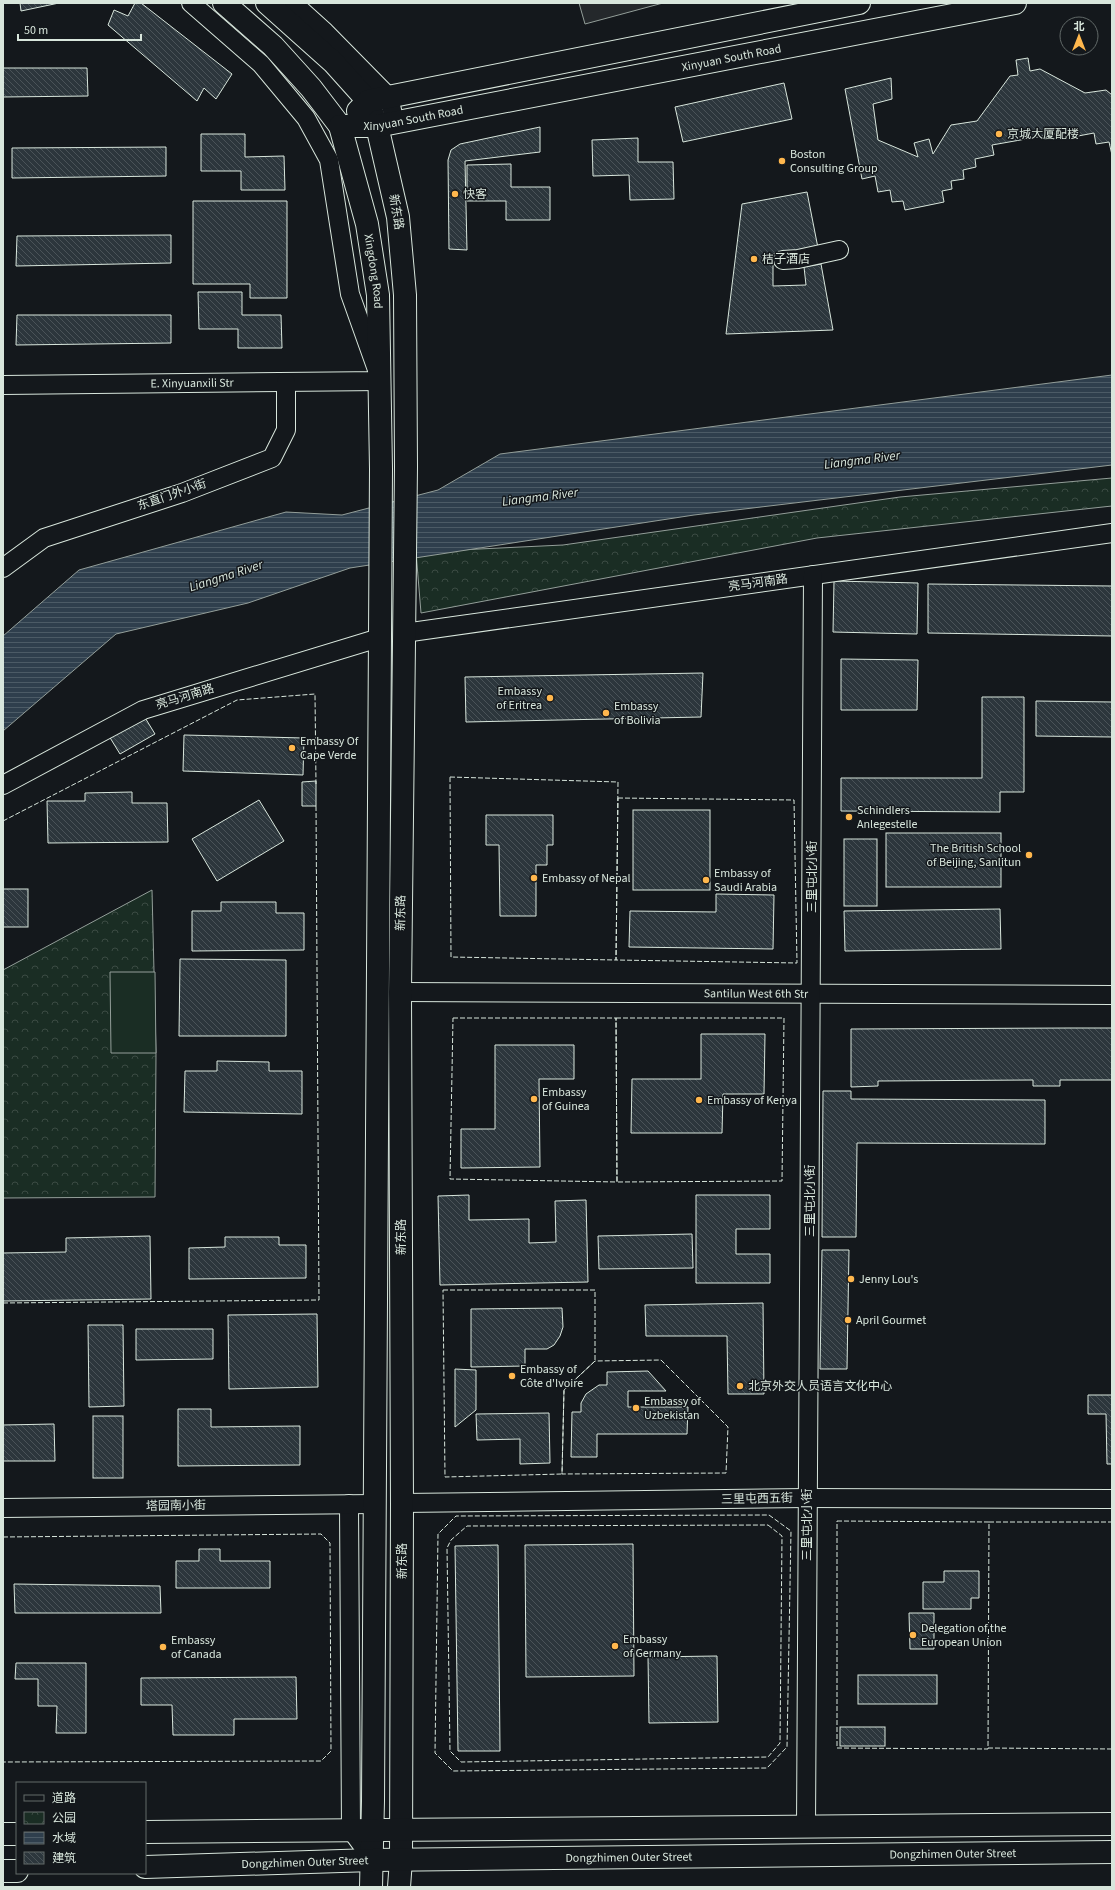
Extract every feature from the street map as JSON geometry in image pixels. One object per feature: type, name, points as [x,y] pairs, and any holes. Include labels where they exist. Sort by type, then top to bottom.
[{"type":"main road","name":"Xingdong Road","points":[[224,3],[273,46],[311,88],[340,126],[367,224],[378,294],[381,381],[380,591]]},
{"type":"main road","name":"新东路","points":[[267,3],[333,62],[379,99],[386,125],[398,217],[405,295],[406,467],[400,992],[402,1503],[401,1860],[399,1887]]},
{"type":"main road","name":"Xinyuan South Road","points":[[340,126],[379,99],[859,3]]},
{"type":"main road","name":"Xinyuan South Road","points":[[340,126],[386,125],[1015,3]]},
{"type":"main road","name":"新东路","points":[[371,1887],[373,1860],[380,591]]},
{"type":"main road","points":[[146,1832],[1112,1824]]},
{"type":"main road","points":[[3,1834],[16,1834]]},
{"type":"main road","name":"Dongzhimen Outer Street","points":[[146,1867],[373,1860],[1112,1852]]},
{"type":"main road","points":[[3,1871],[16,1871]]},
{"type":"street","points":[[191,3],[262,64],[306,118],[329,160],[350,294],[381,381]]},
{"type":"street","points":[[293,3],[325,32],[379,99]]},
{"type":"street","points":[[783,260],[798,259],[839,250]]},
{"type":"street","name":"E. Xinyuanxili Str","points":[[3,385],[381,381]]},
{"type":"street","name":"东直门外小街","points":[[3,568],[44,538],[182,493],[272,458],[286,430],[286,382]]},
{"type":"street","name":"亮马河南路","points":[[404,633],[1112,533]]},
{"type":"street","name":"三里屯北小街","points":[[806,1827],[813,575]]},
{"type":"street","name":"亮马河南路","points":[[3,785],[143,710],[379,638]]},
{"type":"street","name":"Santilun West 6th Str","points":[[400,992],[1112,995]]},
{"type":"street","name":"三里屯西五街","points":[[402,1503],[807,1498],[1112,1499]]},
{"type":"street","points":[[349,1504],[351,1830],[373,1860]]},
{"type":"street","name":"塔园南小街","points":[[3,1508],[374,1504]]},
{"type":"green space","points":[[1112,478],[1112,506],[817,538],[421,613],[416,552],[563,545],[900,497]]},
{"type":"green space","points":[[152,890],[156,1053],[155,1197],[3,1198],[3,970]]},
{"type":"green space","points":[[110,972],[155,972],[156,1053],[111,1053]]},
{"type":"shaded area","points":[[579,3],[663,3],[585,24]]},
{"type":"water","name":"Liangma River","points":[[1112,375],[1112,465],[694,515],[350,568],[248,603],[116,634],[3,731],[3,636],[79,570],[286,512],[342,515],[438,490],[500,454]]},
{"type":"building","points":[[20,3],[59,3],[21,11]]},
{"type":"building","points":[[135,3],[141,3],[232,74],[216,99],[204,88],[197,101],[108,25],[114,10],[128,16]]},
{"type":"building","name":"京城大厦配楼","points":[[1028,58],[1030,71],[1040,69],[1085,93],[1106,90],[1112,95],[1112,155],[1109,142],[1096,144],[1094,133],[1078,136],[1077,130],[992,145],[994,155],[975,159],[976,167],[963,170],[964,179],[951,181],[952,189],[942,191],[944,202],[905,210],[903,201],[892,202],[890,190],[878,192],[875,176],[862,179],[845,89],[891,78],[892,99],[873,104],[878,140],[918,157],[914,143],[929,139],[933,154],[951,125],[977,121],[1010,76],[1018,75],[1016,60]]},
{"type":"building","points":[[3,68],[87,68],[88,96],[3,97]]},
{"type":"building","points":[[784,83],[792,119],[683,142],[675,107]]},
{"type":"building","points":[[540,127],[540,152],[465,161],[467,250],[449,249],[448,160],[451,150],[460,144]]},
{"type":"building","points":[[201,134],[245,134],[245,157],[284,156],[285,190],[241,190],[241,171],[201,171]]},
{"type":"building","points":[[638,138],[638,162],[673,162],[674,199],[630,200],[629,175],[593,176],[592,140]]},
{"type":"building","points":[[166,147],[166,176],[12,178],[12,148]]},
{"type":"building","points":[[511,164],[511,187],[550,187],[550,220],[506,220],[506,201],[467,201],[467,165]]},
{"type":"building","name":"桔子酒店","points":[[807,192],[818,248],[773,254],[773,286],[806,285],[804,267],[821,264],[833,330],[726,334],[742,204]]},
{"type":"building","points":[[193,201],[287,201],[287,298],[250,298],[250,284],[193,284]]},
{"type":"building","points":[[171,235],[171,263],[16,266],[17,236]]},
{"type":"building","points":[[198,292],[242,292],[242,315],[281,315],[282,348],[238,348],[238,329],[199,329]]},
{"type":"building","points":[[17,315],[171,315],[171,343],[16,345]]},
{"type":"building","points":[[834,581],[918,583],[917,634],[833,632]]},
{"type":"building","points":[[928,584],[1112,586],[1112,636],[928,633]]},
{"type":"building","points":[[841,659],[918,660],[917,710],[841,710]]},
{"type":"building","points":[[703,673],[701,717],[466,722],[465,677]]},
{"type":"building","points":[[982,697],[1024,697],[1024,792],[1000,792],[1000,812],[841,811],[841,778],[982,778]]},
{"type":"building","points":[[1036,701],[1112,702],[1112,737],[1036,736]]},
{"type":"building","points":[[144,716],[155,734],[120,754],[109,736]]},
{"type":"building","points":[[184,735],[304,738],[303,775],[183,771]]},
{"type":"building","points":[[316,781],[316,806],[302,806],[302,782]]},
{"type":"building","points":[[132,792],[132,803],[167,803],[168,842],[48,843],[47,801],[85,801],[85,793]]},
{"type":"building","points":[[259,800],[284,841],[217,881],[192,839]]},
{"type":"building","points":[[633,810],[710,810],[710,890],[633,890]]},
{"type":"building","points":[[486,815],[553,815],[553,845],[547,845],[547,865],[536,865],[536,916],[500,916],[499,845],[486,845]]},
{"type":"building","points":[[886,833],[1001,833],[1001,887],[886,887]]},
{"type":"building","points":[[844,839],[877,839],[877,906],[844,906]]},
{"type":"building","points":[[3,889],[28,889],[28,927],[3,927]]},
{"type":"building","points":[[716,894],[774,895],[773,949],[629,947],[630,911],[716,912]]},
{"type":"building","points":[[221,902],[276,902],[276,913],[304,913],[304,950],[192,951],[192,911],[221,911]]},
{"type":"building","points":[[1000,909],[1001,949],[845,951],[844,911]]},
{"type":"building","points":[[180,959],[286,960],[286,1036],[179,1036]]},
{"type":"building","points":[[1112,1028],[1112,1080],[1060,1080],[1060,1086],[1033,1086],[1033,1080],[878,1081],[878,1086],[851,1087],[851,1029]]},
{"type":"building","points":[[701,1034],[765,1034],[764,1094],[723,1094],[722,1133],[631,1133],[632,1079],[701,1079]]},
{"type":"building","points":[[495,1045],[574,1045],[574,1079],[539,1079],[540,1167],[461,1168],[461,1129],[495,1129]]},
{"type":"building","points":[[217,1061],[269,1062],[269,1071],[302,1071],[302,1114],[184,1112],[185,1071],[217,1071]]},
{"type":"building","points":[[823,1091],[851,1091],[851,1099],[1045,1100],[1045,1144],[857,1143],[856,1237],[822,1237]]},
{"type":"building","points":[[469,1195],[469,1220],[529,1219],[529,1243],[556,1242],[555,1201],[586,1200],[588,1282],[440,1285],[438,1196]]},
{"type":"building","points":[[696,1195],[770,1195],[770,1229],[736,1229],[736,1254],[770,1254],[770,1283],[696,1283]]},
{"type":"building","points":[[692,1234],[693,1268],[599,1269],[598,1236]]},
{"type":"building","points":[[150,1236],[151,1299],[3,1301],[3,1253],[66,1252],[66,1238]]},
{"type":"building","points":[[225,1237],[279,1237],[279,1245],[306,1245],[306,1278],[189,1279],[189,1248],[225,1247]]},
{"type":"building","points":[[822,1250],[849,1250],[847,1369],[820,1369]]},
{"type":"building","points":[[763,1303],[764,1394],[728,1394],[727,1336],[646,1336],[645,1305]]},
{"type":"building","points":[[562,1308],[563,1327],[560,1336],[554,1345],[547,1349],[525,1349],[525,1366],[471,1367],[471,1309]]},
{"type":"building","points":[[317,1314],[318,1387],[229,1389],[228,1315]]},
{"type":"building","points":[[88,1325],[123,1325],[124,1406],[89,1407]]},
{"type":"building","points":[[136,1329],[213,1329],[213,1359],[136,1360]]},
{"type":"building","points":[[455,1369],[476,1370],[476,1410],[455,1427]]},
{"type":"building","points":[[648,1371],[666,1391],[628,1391],[628,1407],[688,1407],[687,1434],[597,1434],[597,1457],[571,1457],[572,1412],[581,1412],[581,1403],[586,1394],[599,1385],[607,1385],[607,1372]]},
{"type":"building","points":[[1088,1395],[1112,1395],[1112,1464],[1107,1464],[1106,1414],[1088,1414]]},
{"type":"building","points":[[178,1409],[211,1409],[211,1427],[300,1426],[300,1465],[178,1466]]},
{"type":"building","points":[[549,1413],[550,1463],[520,1464],[520,1439],[477,1440],[476,1414]]},
{"type":"building","points":[[93,1416],[123,1416],[123,1478],[93,1478]]},
{"type":"building","points":[[54,1424],[55,1461],[3,1461],[3,1425]]},
{"type":"building","points":[[633,1544],[634,1676],[526,1677],[525,1545]]},
{"type":"building","points":[[498,1545],[500,1751],[458,1751],[455,1546]]},
{"type":"building","points":[[199,1549],[220,1549],[220,1561],[270,1561],[270,1588],[176,1588],[176,1561],[199,1561]]},
{"type":"building","points":[[944,1571],[979,1571],[979,1598],[971,1598],[971,1609],[923,1609],[923,1582],[944,1582]]},
{"type":"building","points":[[14,1584],[160,1586],[161,1613],[15,1613]]},
{"type":"building","points":[[909,1613],[934,1613],[934,1649],[910,1649]]},
{"type":"building","points":[[717,1656],[718,1722],[649,1723],[648,1657]]},
{"type":"building","points":[[16,1663],[86,1663],[86,1733],[56,1733],[57,1706],[38,1706],[38,1679],[15,1679]]},
{"type":"building","points":[[858,1675],[937,1675],[937,1704],[858,1704]]},
{"type":"building","points":[[296,1677],[297,1719],[234,1719],[234,1735],[173,1735],[172,1705],[141,1705],[141,1678]]},
{"type":"building","points":[[840,1727],[885,1727],[885,1746],[840,1746]]},
{"type":"fence","points":[[3,821],[237,700],[315,694],[316,784]]},
{"type":"fence","points":[[450,777],[618,782],[616,960],[451,957],[450,777]]},
{"type":"fence","points":[[618,798],[794,800],[797,963],[616,960],[618,798]]},
{"type":"fence","points":[[3,1303],[319,1300],[316,804]]},
{"type":"fence","points":[[453,1018],[616,1018],[617,1182],[450,1179],[453,1018]]},
{"type":"fence","points":[[616,1018],[784,1018],[782,1181],[617,1182],[616,1018]]},
{"type":"fence","points":[[443,1290],[595,1290],[595,1361],[564,1390],[562,1474],[445,1477],[443,1290]]},
{"type":"fence","points":[[661,1360],[728,1427],[726,1473],[562,1474],[564,1390],[595,1361],[661,1360]]},
{"type":"fence","points":[[769,1515],[791,1531],[787,1747],[767,1768],[453,1771],[435,1753],[438,1534],[456,1516],[769,1515]]},
{"type":"fence","points":[[837,1521],[989,1522],[988,1749],[837,1748],[837,1521]]},
{"type":"fence","points":[[989,1522],[1112,1522]]},
{"type":"fence","points":[[768,1525],[782,1536],[780,1743],[768,1757],[461,1762],[450,1751],[447,1548],[451,1540],[467,1526],[768,1525]]},
{"type":"fence","points":[[3,1537],[321,1534],[330,1543],[331,1751],[321,1761],[3,1762]]},
{"type":"fence","points":[[988,1748],[1112,1749]]},
{"type":"place","name":"京城大厦配楼","points":[[999,134]]},
{"type":"place","name":"Boston Consulting Group","points":[[782,161]]},
{"type":"place","name":"快客","points":[[455,194]]},
{"type":"place","name":"桔子酒店","points":[[754,259]]},
{"type":"place","name":"Embassy of Eritrea","points":[[550,698]]},
{"type":"place","name":"Embassy of Bolivia","points":[[606,713]]},
{"type":"place","name":"Embassy Of Cape Verde","points":[[292,748]]},
{"type":"place","name":"Schindlers Anlegestelle","points":[[849,817]]},
{"type":"place","name":"The British School of Beijing, Sanlitun","points":[[1029,855]]},
{"type":"place","name":"Embassy of Nepal","points":[[534,878]]},
{"type":"place","name":"Embassy of Saudi Arabia","points":[[706,880]]},
{"type":"place","name":"Embassy of Guinea","points":[[534,1099]]},
{"type":"place","name":"Embassy of Kenya","points":[[699,1100]]},
{"type":"place","name":"Jenny Lou's","points":[[851,1279]]},
{"type":"place","name":"April Gourmet","points":[[848,1320]]},
{"type":"place","name":"Embassy of Côte d'Ivoire","points":[[512,1376]]},
{"type":"place","name":"北京外交人员语言文化中心","points":[[740,1386]]},
{"type":"place","name":"Embassy of Uzbekistan","points":[[636,1408]]},
{"type":"place","name":"Delegation of the European Union","points":[[913,1635]]},
{"type":"place","name":"Embassy of Germany","points":[[615,1646]]},
{"type":"place","name":"Embassy of Canada","points":[[163,1647]]}]
